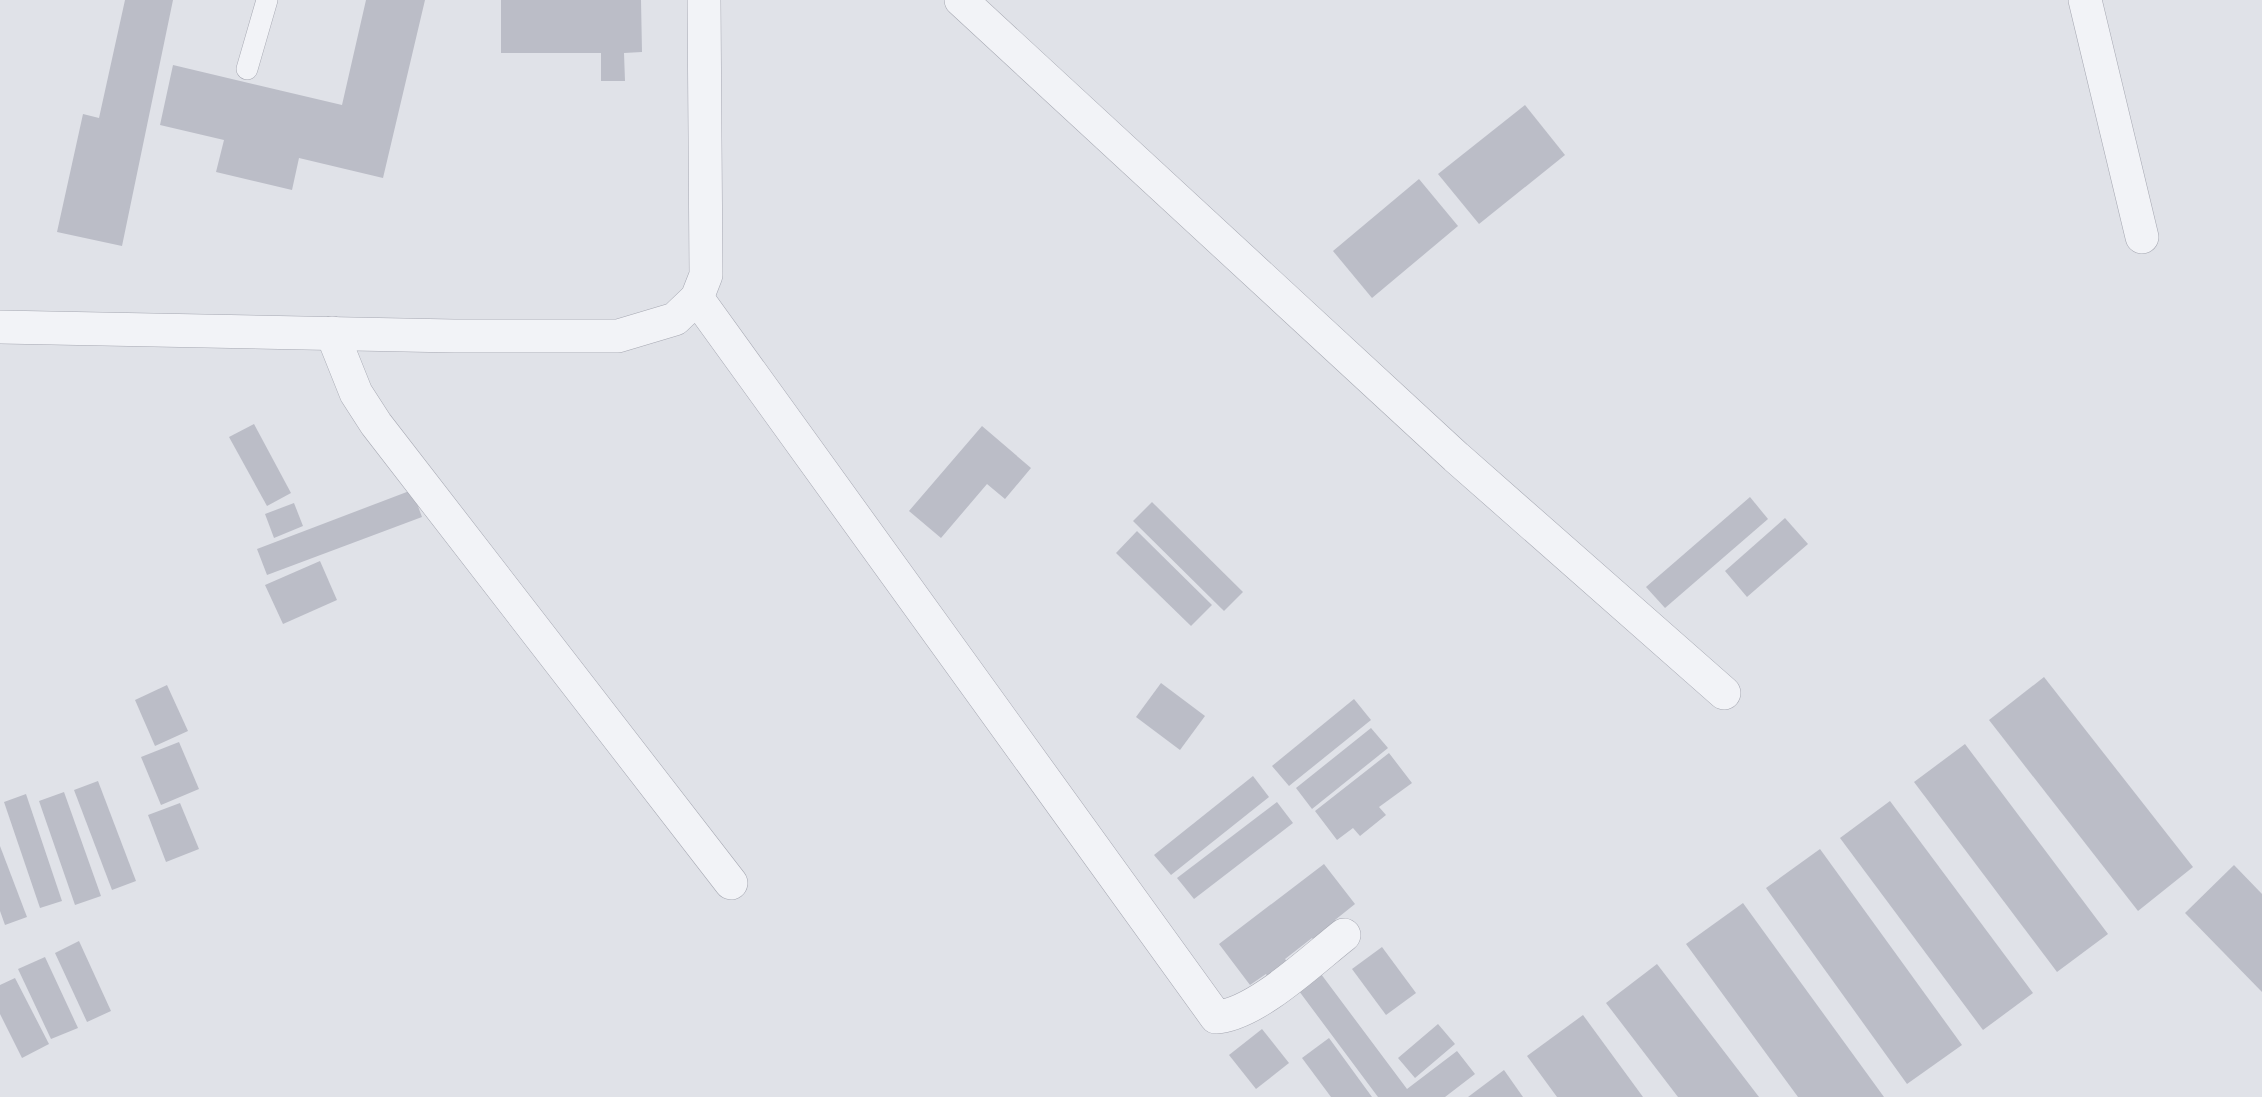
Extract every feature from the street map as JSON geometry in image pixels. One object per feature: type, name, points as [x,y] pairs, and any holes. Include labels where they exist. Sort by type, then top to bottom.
[{"type":"street","points":[[0,327],[618,336],[675,319],[697,298],[706,275],[704,0]]},
{"type":"street","points":[[961,0],[1456,457],[1724,693]]},
{"type":"street","points":[[2085,0],[2142,237]]},
{"type":"street","points":[[697,298],[1216,1017],[1231,1016],[1256,1003],[1344,935]]},
{"type":"street","points":[[332,333],[356,393],[376,424],[731,883]]},
{"type":"lane","points":[[247,69],[267,0]]},
{"type":"building","points":[[125,0],[173,0],[122,246],[57,232],[83,114],[99,118]]},
{"type":"building","points":[[366,0],[425,0],[383,178],[299,158],[292,190],[216,172],[224,140],[160,125],[173,65],[342,105]]},
{"type":"building","points":[[501,0],[641,0],[642,52],[624,53],[625,81],[601,81],[601,53],[501,53]]},
{"type":"building","points":[[1525,105],[1565,155],[1479,224],[1438,174]]},
{"type":"building","points":[[1419,179],[1458,226],[1372,298],[1333,251]]},
{"type":"building","points":[[254,424],[291,493],[267,506],[229,437]]},
{"type":"building","points":[[982,426],[1031,468],[1005,499],[987,484],[941,538],[909,511]]},
{"type":"building","points":[[412,490],[422,517],[267,575],[257,549]]},
{"type":"building","points":[[1750,497],[1768,519],[1665,608],[1646,587]]},
{"type":"building","points":[[1152,502],[1243,592],[1224,611],[1133,521]]},
{"type":"building","points":[[294,503],[303,526],[274,538],[265,514]]},
{"type":"building","points":[[1785,518],[1808,544],[1747,597],[1725,571]]},
{"type":"building","points":[[1137,531],[1212,605],[1191,626],[1116,553]]},
{"type":"building","points":[[320,561],[337,600],[283,624],[265,585]]},
{"type":"building","points":[[2044,677],[2193,867],[2138,911],[1989,720]]},
{"type":"building","points":[[1161,683],[1205,716],[1180,750],[1136,717]]},
{"type":"building","points":[[167,685],[188,731],[155,746],[135,700]]},
{"type":"building","points":[[1354,699],[1371,720],[1289,786],[1272,766]]},
{"type":"building","points":[[1371,728],[1388,748],[1312,809],[1296,788]]},
{"type":"building","points":[[179,742],[199,789],[161,805],[141,757]]},
{"type":"building","points":[[1965,744],[2108,934],[2057,972],[1914,782]]},
{"type":"building","points":[[1389,753],[1412,783],[1379,807],[1386,815],[1360,836],[1353,828],[1337,840],[1315,811]]},
{"type":"building","points":[[1253,776],[1269,797],[1171,875],[1154,855]]},
{"type":"building","points":[[98,781],[136,881],[112,890],[74,790]]},
{"type":"building","points":[[64,792],[101,896],[75,905],[39,801]]},
{"type":"building","points":[[26,794],[62,901],[40,908],[4,802]]},
{"type":"building","points":[[1890,801],[2033,993],[1983,1030],[1840,838]]},
{"type":"building","points":[[1277,802],[1293,823],[1194,899],[1177,878]]},
{"type":"building","points":[[180,803],[199,849],[166,862],[148,815]]},
{"type":"building","points":[[0,846],[27,917],[5,925],[0,911]]},
{"type":"building","points":[[1820,849],[1962,1045],[1907,1084],[1766,888]]},
{"type":"building","points":[[1324,864],[1355,904],[1335,920],[1340,926],[1317,944],[1312,938],[1285,959],[1288,963],[1269,979],[1266,974],[1250,985],[1219,944]]},
{"type":"building","points":[[2234,865],[2262,894],[2262,992],[2185,913]]},
{"type":"building","points":[[1743,903],[1884,1097],[1798,1097],[1686,944]]},
{"type":"building","points":[[79,941],[111,1011],[87,1022],[55,953]]},
{"type":"building","points":[[1382,947],[1416,993],[1386,1015],[1352,969]]},
{"type":"building","points":[[45,957],[78,1028],[51,1039],[18,969]]},
{"type":"building","points":[[1657,964],[1759,1097],[1678,1097],[1606,1003]]},
{"type":"building","points":[[1321,974],[1407,1089],[1457,1051],[1475,1074],[1445,1097],[1378,1097],[1299,991]]},
{"type":"building","points":[[15,978],[49,1044],[22,1058],[0,1014],[0,985]]},
{"type":"building","points":[[1583,1015],[1643,1097],[1557,1097],[1527,1056]]},
{"type":"building","points":[[1438,1024],[1455,1044],[1415,1078],[1398,1058]]},
{"type":"building","points":[[1262,1029],[1289,1063],[1256,1089],[1229,1055]]},
{"type":"building","points":[[1329,1038],[1372,1097],[1331,1097],[1302,1058]]},
{"type":"building","points":[[1504,1070],[1523,1097],[1468,1097]]}]
